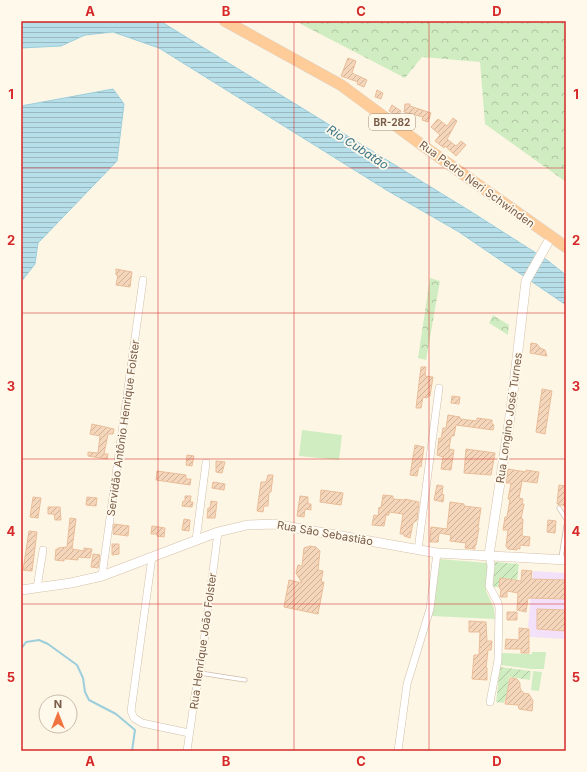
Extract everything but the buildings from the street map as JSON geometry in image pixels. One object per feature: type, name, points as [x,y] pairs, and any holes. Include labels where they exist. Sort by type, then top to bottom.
[{"type":"highway","name":"Rua Pedro Neri Schwinden","points":[[225,21],[341,85],[566,247]]},
{"type":"main road","name":"Rua Longino José Turnes","points":[[489,555],[511,410],[526,281],[551,237]]},
{"type":"main road","name":"Rua São Sebastião","points":[[21,590],[80,582],[102,576],[218,532],[247,525],[274,524],[418,550],[563,560]]},
{"type":"street","name":"Servidão Antônio Henrique Folster","points":[[102,576],[143,280]]},
{"type":"street","points":[[418,550],[440,388]]},
{"type":"street","points":[[196,540],[206,463]]},
{"type":"street","name":"Rua Henrique João Folster","points":[[187,751],[195,695],[200,673],[218,532]]},
{"type":"street","points":[[37,588],[43,550]]},
{"type":"street","points":[[398,751],[407,684],[430,609],[437,552]]},
{"type":"street","points":[[489,555],[489,586],[499,608],[498,660],[490,702]]},
{"type":"street","points":[[152,558],[132,711],[134,718],[142,723],[189,733]]},
{"type":"lane","points":[[559,508],[566,519]]},
{"type":"lane","points":[[563,560],[566,526]]},
{"type":"lane","points":[[200,673],[245,680]]},
{"type":"shaded area","points":[[566,568],[566,639],[530,637],[530,628],[528,627],[533,571],[565,573]]},
{"type":"green space","points":[[295,21],[566,21],[566,182],[485,124],[480,62],[422,57],[405,78]]},
{"type":"green space","points":[[430,278],[440,281],[426,360],[418,358]]},
{"type":"green space","points":[[493,315],[509,325],[508,335],[489,323]]},
{"type":"green space","points":[[302,430],[342,435],[339,460],[299,456]]},
{"type":"green space","points":[[439,559],[488,563],[486,591],[494,608],[495,619],[431,616]]},
{"type":"green space","points":[[495,562],[519,564],[517,580],[500,578],[499,587],[492,587]]},
{"type":"green space","points":[[532,652],[546,652],[544,669],[500,665],[500,653],[532,654]]},
{"type":"green space","points":[[500,667],[531,671],[530,680],[509,677],[508,689],[504,703],[496,702]]},
{"type":"green space","points":[[533,671],[542,672],[539,691],[531,690]]},
{"type":"water","name":"Rio Cubatão","points":[[21,21],[160,21],[470,211],[547,260],[566,275],[566,305],[459,232],[388,191],[159,48],[113,32],[85,35],[61,46],[21,48]]},
{"type":"water","points":[[113,89],[124,104],[117,161],[38,243],[35,264],[21,282],[21,106]]},
{"type":"waterway","points":[[21,649],[26,642],[39,640],[48,644],[77,665],[83,678],[85,692],[89,700],[116,714],[135,730],[132,751]]}]
